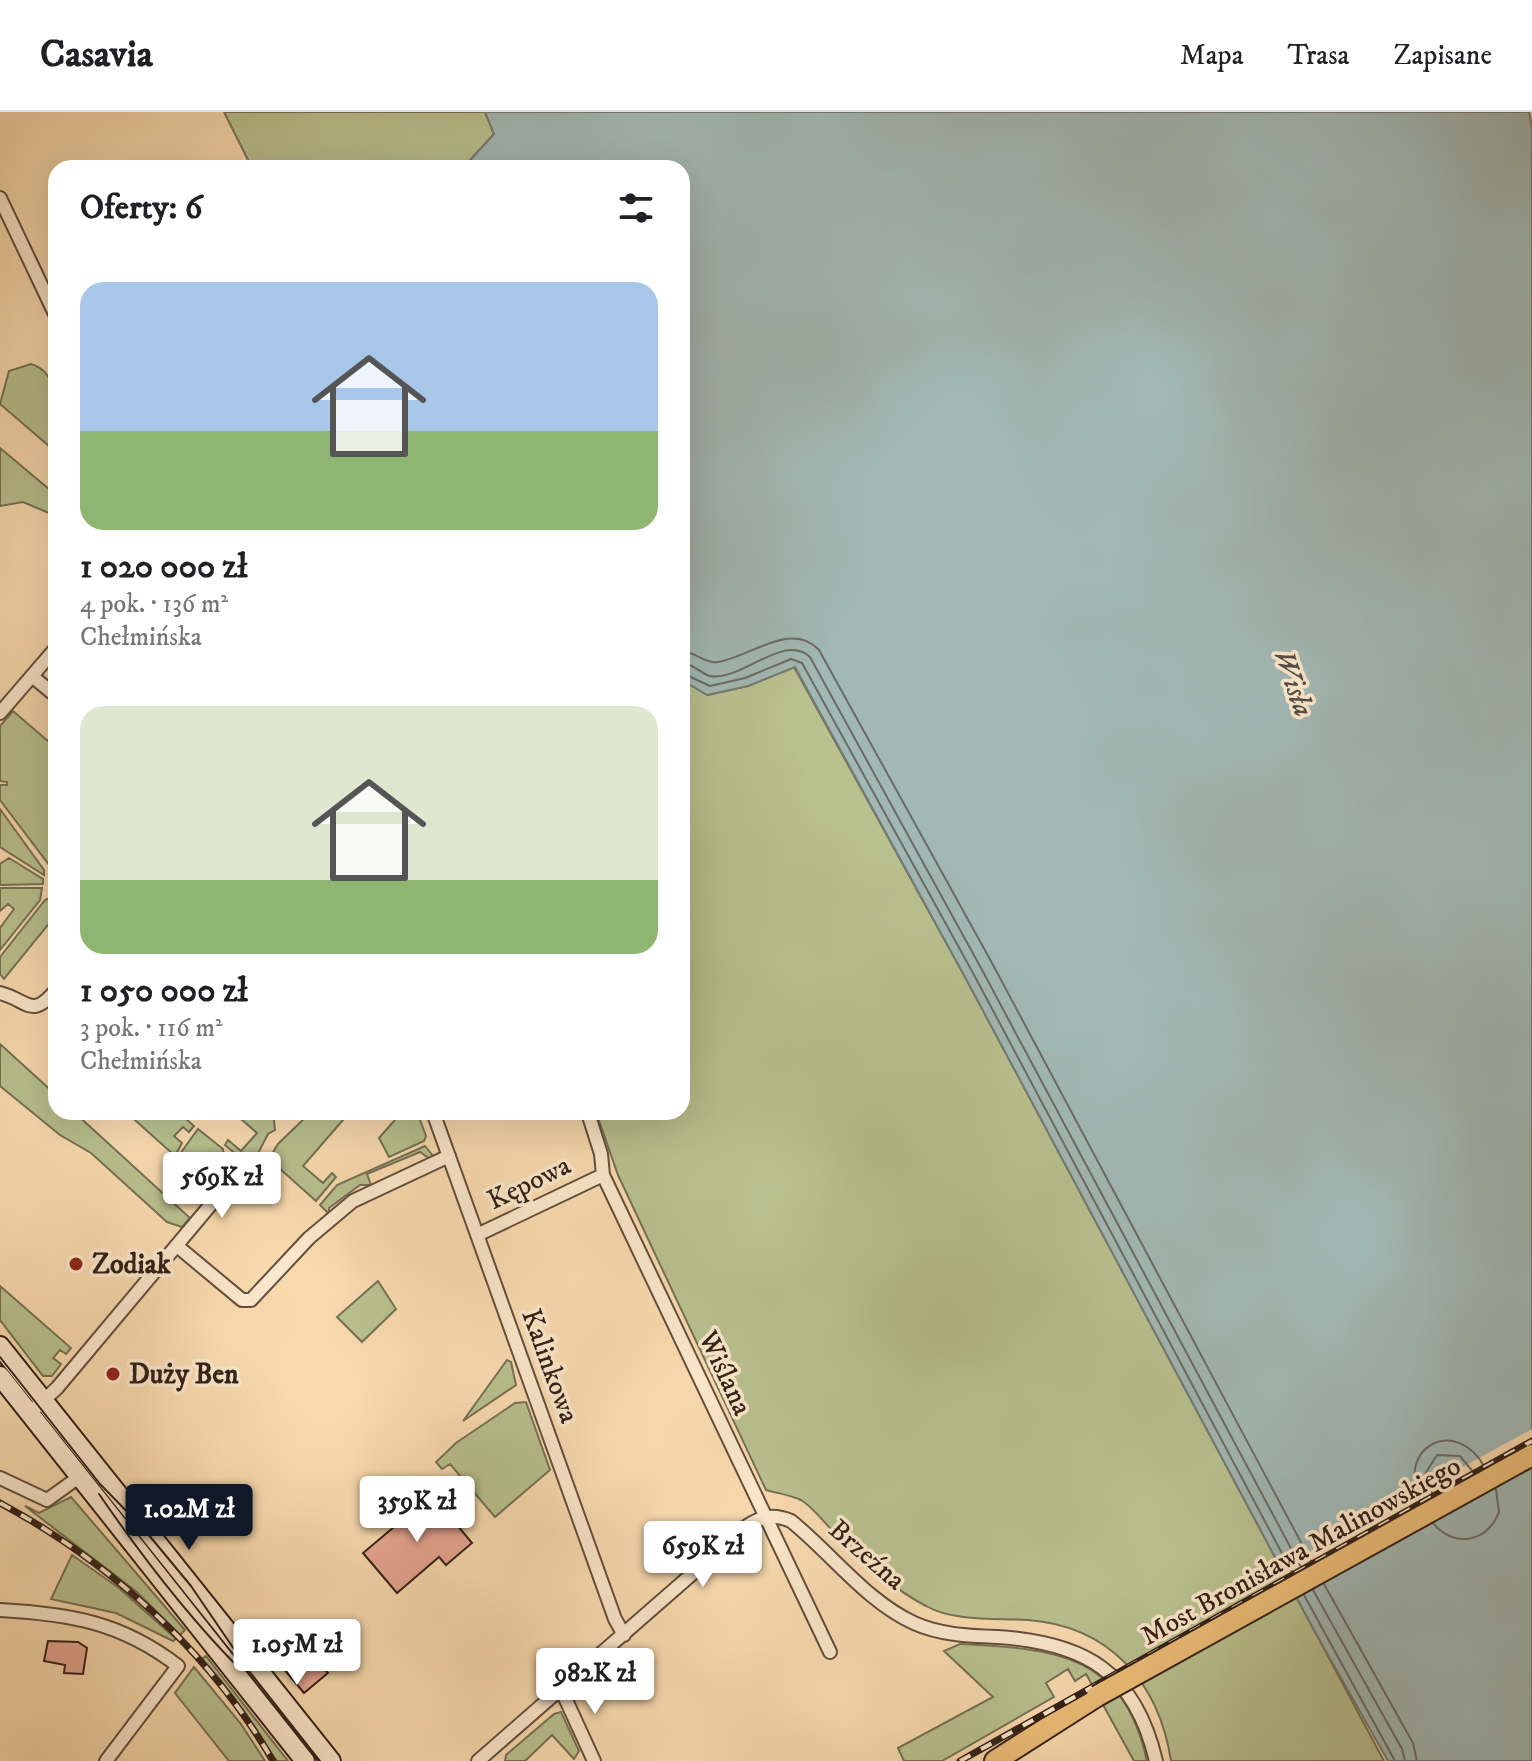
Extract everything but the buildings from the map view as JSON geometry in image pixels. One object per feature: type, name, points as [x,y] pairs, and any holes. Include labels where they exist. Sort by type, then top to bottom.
[{"type":"main road","points":[[0,1346],[79,1477],[305,1761]]},
{"type":"main road","points":[[0,1376],[37,1408],[331,1761]]},
{"type":"main road","name":"Most Bronisława Malinowskiego","points":[[995,1761],[1097,1696],[1532,1455]]},
{"type":"street","points":[[0,198],[48,299]]},
{"type":"street","points":[[0,713],[48,657]]},
{"type":"street","points":[[32,676],[48,689]]},
{"type":"street","points":[[0,993],[21,1004],[35,1007],[48,999]]},
{"type":"street","name":"Kalinkowa","points":[[436,1120],[615,1619],[624,1635]]},
{"type":"street","name":"Wiślana","points":[[590,1120],[601,1154],[603,1175],[830,1652]]},
{"type":"street","points":[[177,1246],[242,1300],[251,1300],[309,1238],[353,1201],[449,1156]]},
{"type":"street","points":[[37,1408],[239,1171]]},
{"type":"street","name":"Kępowa","points":[[477,1235],[603,1175]]},
{"type":"street","points":[[0,1478],[47,1500],[79,1477]]},
{"type":"street","points":[[478,1761],[747,1526],[766,1516]]},
{"type":"street","name":"Brzeźna","points":[[766,1516],[791,1521],[876,1597],[914,1623],[960,1635],[1055,1643],[1101,1666],[1122,1683],[1136,1705],[1149,1733],[1156,1761]]},
{"type":"street","points":[[0,1610],[102,1623],[136,1636],[178,1666],[106,1761]]},
{"type":"street","points":[[561,1689],[594,1761]]},
{"type":"green space","points":[[224,112],[485,112],[494,134],[470,160],[248,160]]},
{"type":"green space","points":[[31,364],[48,377],[48,445],[0,404],[9,371]]},
{"type":"green space","points":[[0,448],[48,488],[48,513],[23,502],[0,506]]},
{"type":"green space","points":[[794,667],[965,977],[1384,1761],[1171,1761],[1155,1706],[1142,1683],[1106,1646],[1083,1633],[1057,1625],[1028,1620],[962,1617],[926,1606],[878,1573],[801,1500],[766,1490],[618,1175],[599,1120],[690,1120],[690,685],[708,695],[748,686]]},
{"type":"green space","points":[[13,711],[48,741],[48,863],[0,800],[0,785],[7,785],[7,782],[0,781],[0,726]]},
{"type":"green space","points":[[0,809],[44,870],[44,875],[0,847]]},
{"type":"green space","points":[[9,858],[43,879],[43,884],[0,885],[0,864]]},
{"type":"green space","points":[[0,888],[42,888],[40,900],[0,950],[0,928],[14,909],[8,904],[0,911]]},
{"type":"green space","points":[[48,899],[48,925],[4,979],[0,974],[0,957]]},
{"type":"green space","points":[[0,1044],[48,1088],[48,1120],[83,1120],[190,1218],[182,1227],[167,1222],[91,1153],[60,1135],[0,1086]]},
{"type":"green space","points":[[135,1120],[187,1120],[194,1126],[189,1132],[183,1127],[174,1136],[182,1143],[175,1156]]},
{"type":"green space","points":[[242,1120],[274,1120],[275,1130],[268,1134],[251,1167],[225,1145],[228,1140],[241,1151],[257,1133]]},
{"type":"green space","points":[[303,1120],[343,1120],[303,1166],[323,1183],[332,1173],[336,1177],[316,1201],[269,1159],[278,1144]]},
{"type":"green space","points":[[395,1120],[420,1120],[426,1136],[424,1141],[389,1157],[379,1138]]},
{"type":"green space","points":[[198,1129],[223,1149],[224,1157],[203,1181],[177,1158]]},
{"type":"green space","points":[[425,1146],[433,1156],[430,1159],[420,1152],[367,1174],[371,1185],[360,1185],[329,1208],[329,1214],[320,1205],[337,1185]]},
{"type":"green space","points":[[378,1281],[396,1309],[362,1342],[337,1317]]},
{"type":"green space","points":[[0,1286],[71,1348],[66,1354],[60,1350],[53,1358],[61,1364],[52,1376],[43,1376],[0,1320]]},
{"type":"green space","points":[[507,1360],[511,1362],[516,1385],[463,1421]]},
{"type":"green space","points":[[526,1402],[550,1470],[495,1517],[450,1464],[442,1469],[436,1462],[456,1443],[515,1403]]},
{"type":"green space","points":[[71,1497],[185,1630],[180,1635],[137,1592],[25,1506],[39,1513]]},
{"type":"green space","points":[[72,1555],[119,1588],[176,1639],[173,1641],[116,1613],[51,1599]]},
{"type":"green space","points":[[960,1644],[1054,1654],[1102,1677],[1121,1697],[1136,1725],[1147,1761],[1134,1761],[1086,1674],[1075,1681],[1068,1669],[1046,1683],[1054,1697],[942,1761],[904,1761],[898,1748],[993,1697],[944,1651]]},
{"type":"green space","points":[[206,1656],[288,1761],[277,1761],[202,1659]]},
{"type":"green space","points":[[194,1667],[241,1724],[265,1761],[229,1761],[175,1693]]},
{"type":"green space","points":[[561,1712],[579,1751],[574,1759],[552,1735],[525,1761],[505,1761],[506,1755],[554,1714]]},
{"type":"water","name":"Wisła","points":[[485,112],[1529,112],[1532,128],[1532,1761],[1388,1761],[1315,1632],[965,977],[795,667],[748,686],[707,695],[690,685],[690,160],[470,160],[494,134]]},
{"type":"pier","points":[[1532,1429],[1532,1467],[1465,1504],[1448,1475]]},
{"type":"pier","points":[[1447,1475],[1463,1505],[1293,1600],[1277,1570]]},
{"type":"tram line","points":[[0,1357],[100,1484],[143,1528],[191,1586],[249,1671],[320,1761]]},
{"type":"tram line","points":[[99,1494],[164,1582],[236,1665]]},
{"type":"railway","points":[[960,1761],[1532,1441]]},
{"type":"railway","points":[[0,1503],[80,1553],[154,1613],[219,1683],[273,1761]]},
{"type":"place","name":"Zodiak","points":[[76,1264]]},
{"type":"place","name":"Duży Ben","points":[[113,1374]]}]
